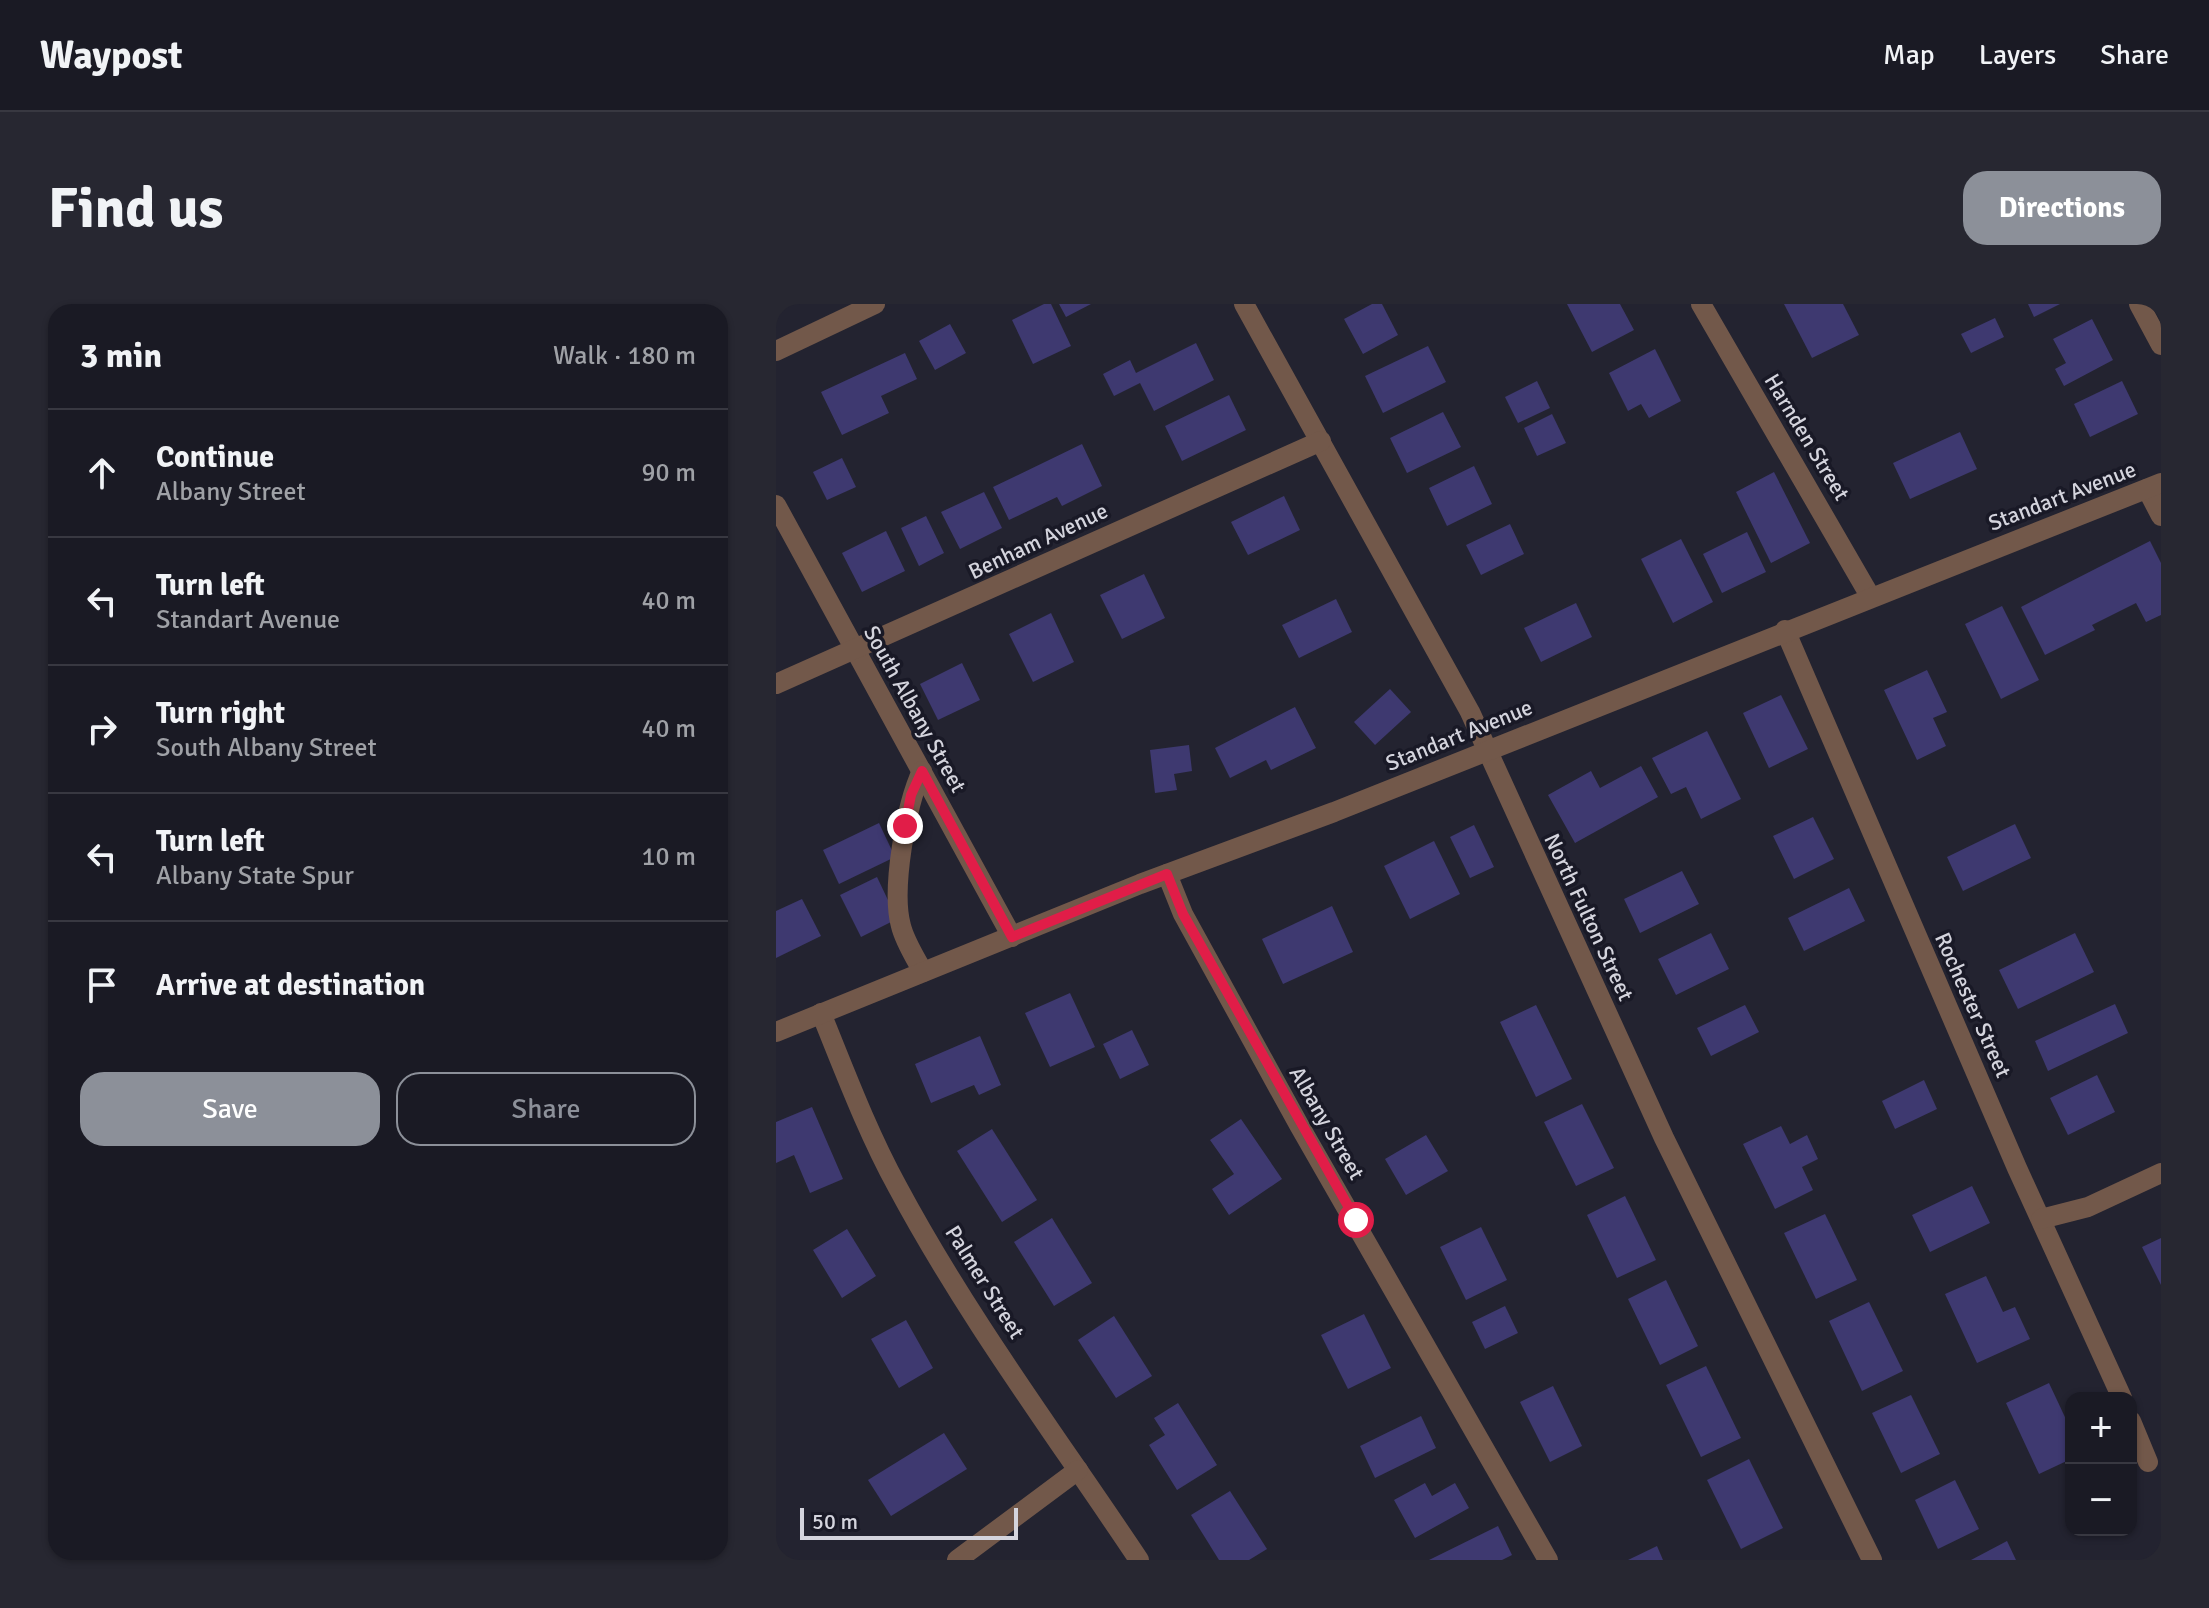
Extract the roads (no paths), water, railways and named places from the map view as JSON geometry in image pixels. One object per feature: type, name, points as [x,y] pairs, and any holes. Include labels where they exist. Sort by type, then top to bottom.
[{"type":"street","points":[[776,351],[875,304]]},
{"type":"street","name":"North Fulton Street","points":[[1244,304],[1488,750],[1664,1138],[1872,1560]]},
{"type":"street","name":"Harnden Street","points":[[1701,304],[1870,596]]},
{"type":"street","points":[[2139,304],[2161,345]]},
{"type":"street","name":"Benham Avenue","points":[[776,684],[1321,441]]},
{"type":"street","points":[[2154,486],[2161,516]]},
{"type":"street","name":"Standart Avenue","points":[[776,1032],[1167,874],[2154,486]]},
{"type":"street","name":"South Albany Street","points":[[776,505],[1012,937]]},
{"type":"street","name":"Rochester Street","points":[[1785,630],[2119,1392]]},
{"type":"street","points":[[922,771],[911,795],[905,826],[898,910],[902,929],[923,972]]},
{"type":"street","name":"Albany Street","points":[[1167,874],[1183,914],[1299,1125],[1548,1560]]},
{"type":"street","name":"Palmer Street","points":[[821,1013],[872,1137],[897,1188],[956,1285],[1139,1560]]},
{"type":"street","points":[[2041,1219],[2088,1207],[2161,1173]]},
{"type":"street","points":[[2137,1435],[2148,1462]]},
{"type":"street","points":[[957,1560],[1078,1470]]}]
